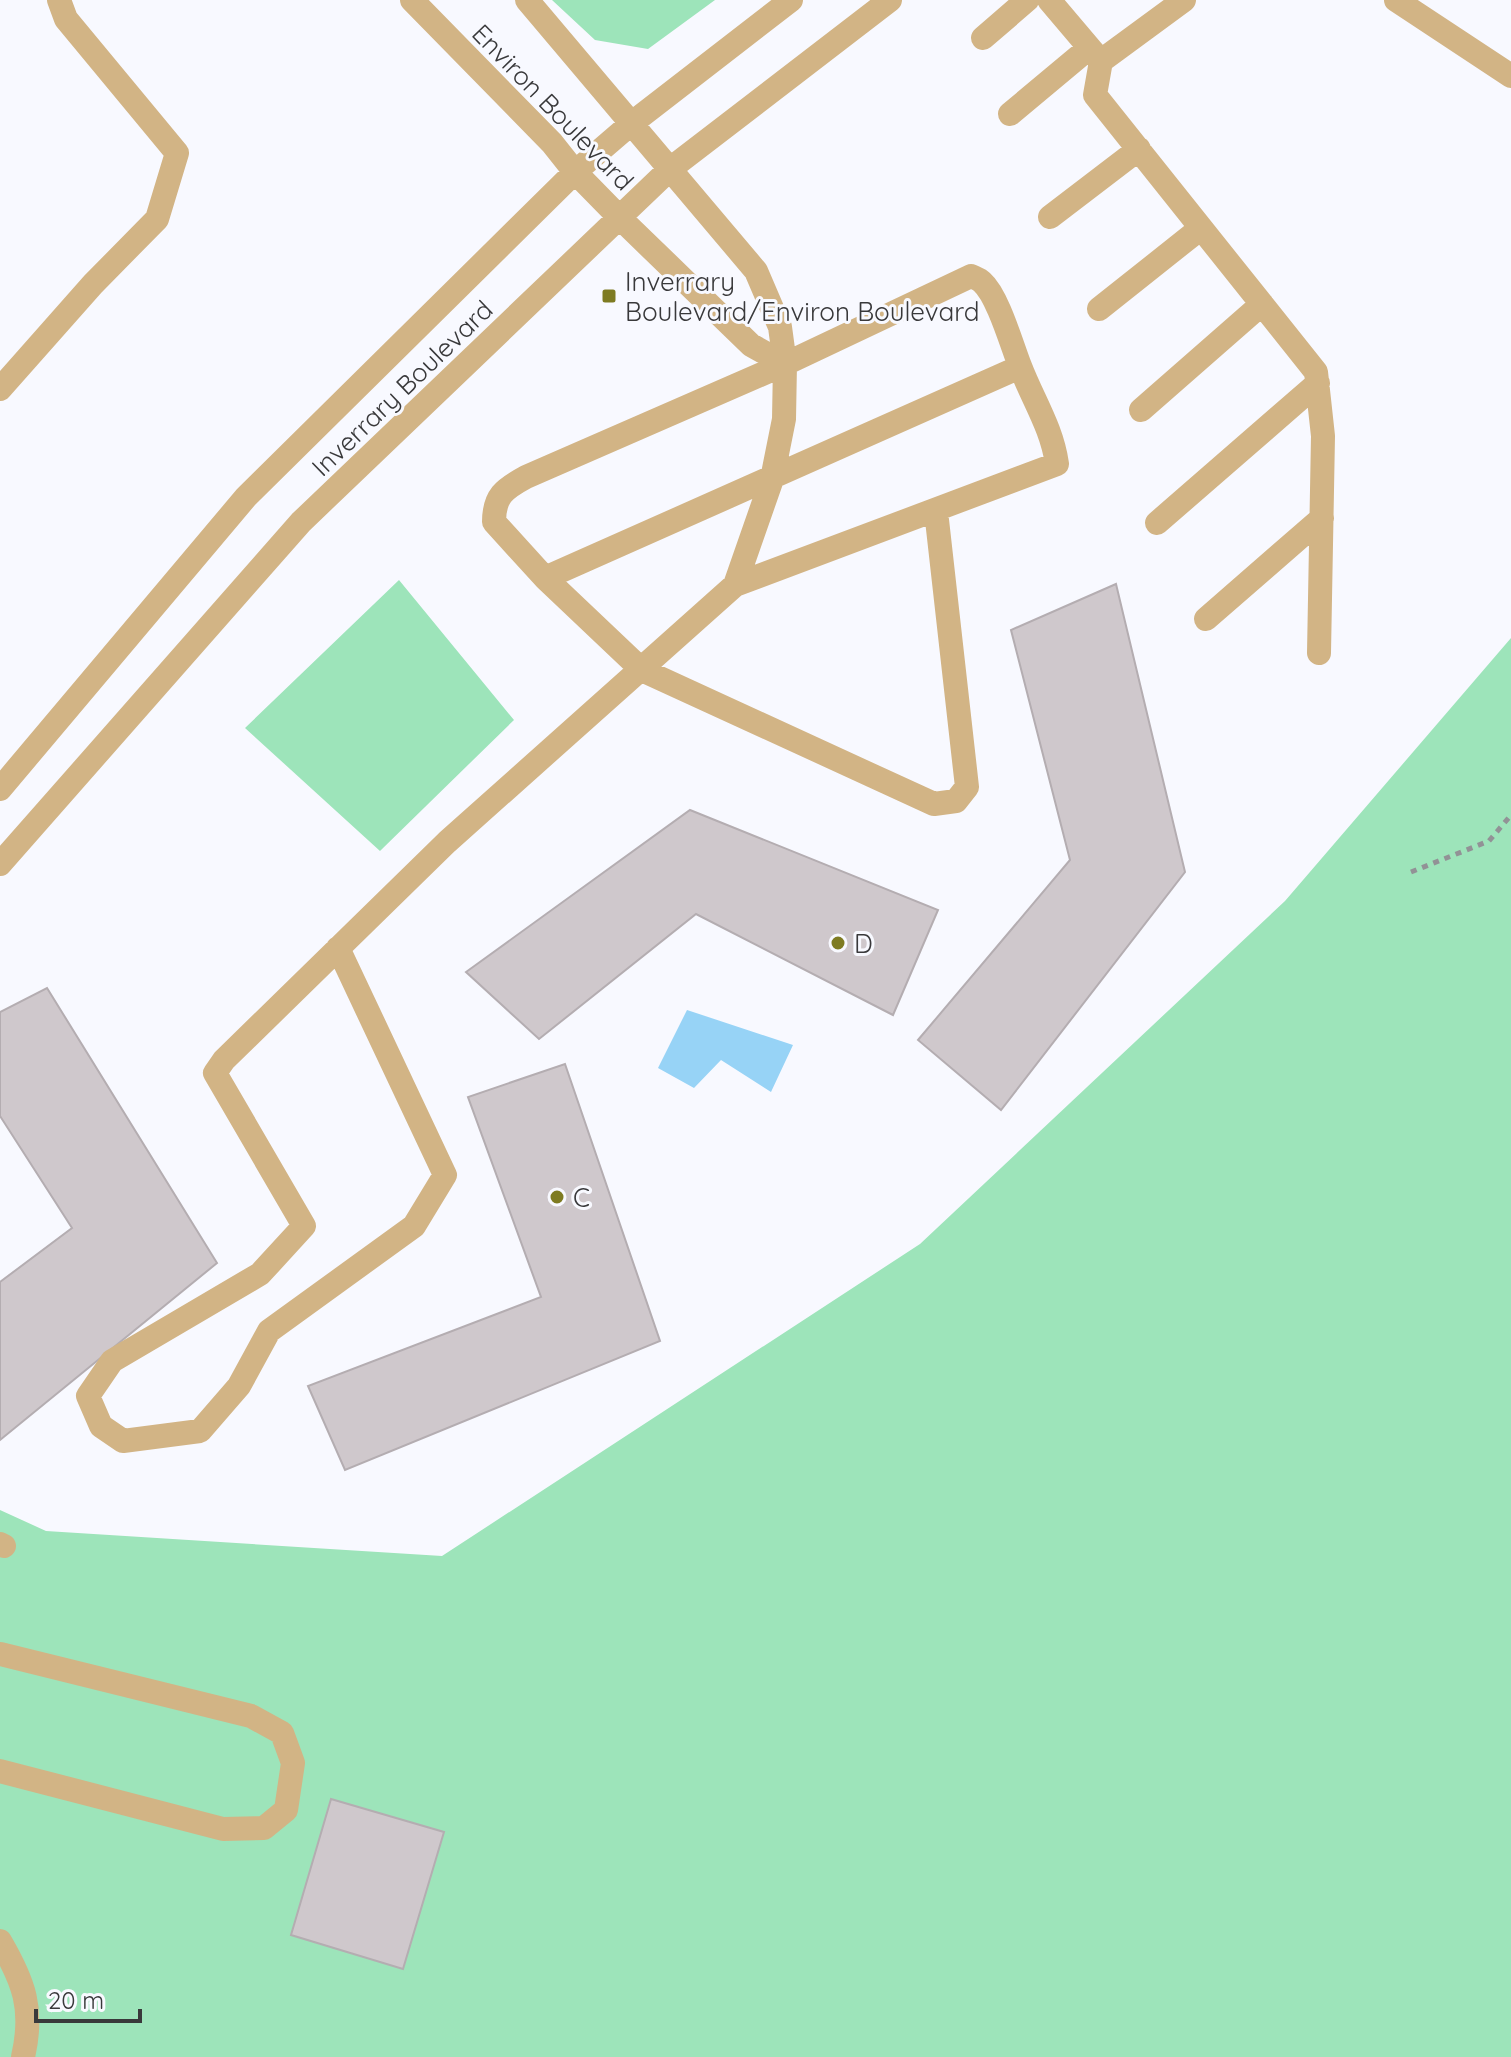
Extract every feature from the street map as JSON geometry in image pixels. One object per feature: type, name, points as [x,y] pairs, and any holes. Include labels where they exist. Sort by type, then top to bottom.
[{"type":"street","points":[[0,389],[93,284],[157,219],[177,153],[66,19],[59,0]]},
{"type":"street","name":"Environ Boulevard","points":[[412,0],[552,143],[575,172],[621,219],[751,345],[785,364]]},
{"type":"street","name":"Environ Boulevard","points":[[527,0],[756,271],[780,327],[785,364],[784,419],[772,479],[735,585]]},
{"type":"street","name":"Inverrary Boulevard","points":[[0,789],[246,497],[575,172],[632,123],[791,0]]},
{"type":"street","name":"Inverrary Boulevard","points":[[0,864],[301,522],[670,169],[890,0]]},
{"type":"street","points":[[983,38],[1027,0]]},
{"type":"street","points":[[1049,0],[1095,54],[1095,95],[1316,372],[1323,436],[1319,653]]},
{"type":"street","points":[[1010,114],[1095,54],[1184,0]]},
{"type":"street","points":[[1396,0],[1511,76]]},
{"type":"street","points":[[1050,217],[1139,149]]},
{"type":"street","points":[[1099,309],[1201,228]]},
{"type":"street","points":[[338,948],[445,1175],[414,1226],[269,1331],[239,1386],[200,1431],[123,1441],[101,1426],[88,1396],[112,1361],[260,1274],[304,1226],[215,1073],[224,1060],[338,948],[447,842],[642,670],[735,585],[1057,464],[1044,417],[1011,341],[983,283],[971,276],[785,364],[508,487],[494,505],[494,522],[545,578],[642,670],[934,804],[956,801],[967,787],[936,511]]},
{"type":"street","points":[[1141,410],[1262,304]]},
{"type":"street","points":[[545,578],[1020,367]]},
{"type":"street","points":[[1157,523],[1318,383]]},
{"type":"street","points":[[1206,619],[1322,518]]},
{"type":"street","points":[[0,1654],[251,1716],[282,1733],[293,1763],[286,1810],[264,1828],[223,1829],[0,1771]]},
{"type":"street","points":[[0,1941],[26,1995],[29,2031],[23,2057]]},
{"type":"path","points":[[1411,872],[1489,841],[1511,815]]},
{"type":"green space","points":[[552,0],[715,0],[648,49],[595,40]]},
{"type":"green space","points":[[399,580],[514,720],[380,851],[245,728]]},
{"type":"green space","points":[[1511,638],[1511,2057],[0,2057],[0,1510],[46,1531],[442,1556],[920,1244],[1285,901]]},
{"type":"water","points":[[687,1010],[793,1045],[771,1092],[721,1060],[694,1088],[658,1068]]},
{"type":"building","points":[[1116,584],[1185,872],[1001,1110],[918,1040],[1070,860],[1011,630]]},
{"type":"building","name":"D","points":[[690,810],[938,910],[893,1015],[696,914],[539,1039],[466,972]]},
{"type":"building","points":[[47,988],[217,1263],[0,1440],[0,1282],[72,1228],[0,1116],[0,1012]]},
{"type":"building","name":"C","points":[[565,1064],[660,1341],[345,1470],[308,1386],[541,1297],[468,1097]]},
{"type":"building","points":[[331,1799],[444,1832],[403,1969],[291,1935]]},
{"type":"place","name":"Inverrary Boulevard/Environ Boulevard","points":[[609,296]]},
{"type":"place","name":"D","points":[[838,943]]},
{"type":"place","name":"C","points":[[557,1197]]}]
